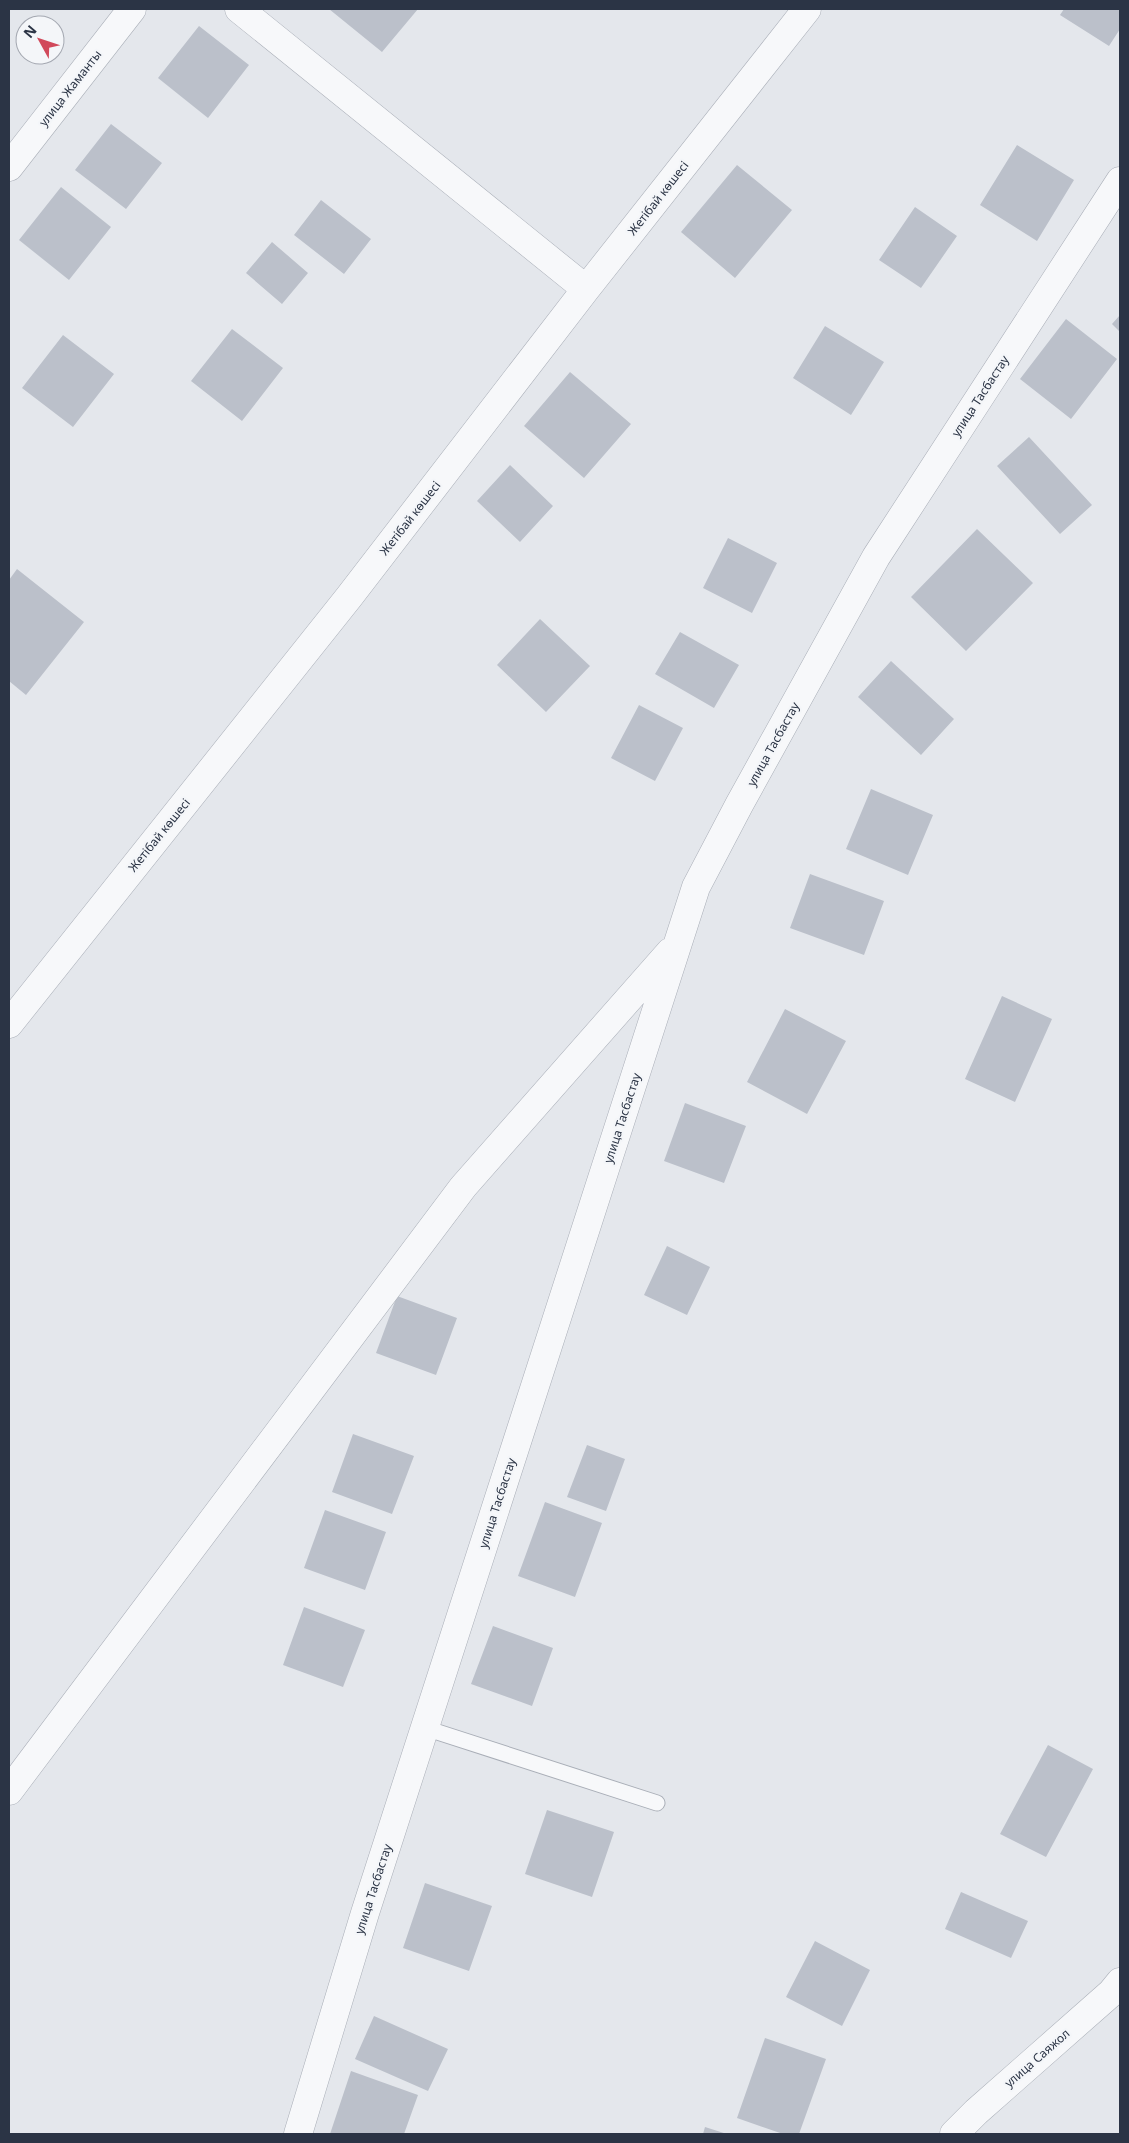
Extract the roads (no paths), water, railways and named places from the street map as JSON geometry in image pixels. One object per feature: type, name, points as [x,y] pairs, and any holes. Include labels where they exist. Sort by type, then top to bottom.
[{"type":"street","name":"улица Жаманты","points":[[9,167],[132,9]]},
{"type":"street","points":[[238,9],[586,289]]},
{"type":"street","name":"Жетібай көшесі","points":[[9,1024],[349,597],[586,289],[807,9]]},
{"type":"street","name":"улица Тасбастау","points":[[298,2134],[365,1913],[696,887],[876,557],[1120,181]]},
{"type":"street","points":[[9,1792],[463,1187],[678,944]]},
{"type":"street","name":"улица Саяжол","points":[[954,2134],[976,2112],[1111,1993],[1120,1982]]},
{"type":"lane","points":[[425,1728],[657,1803]]}]
